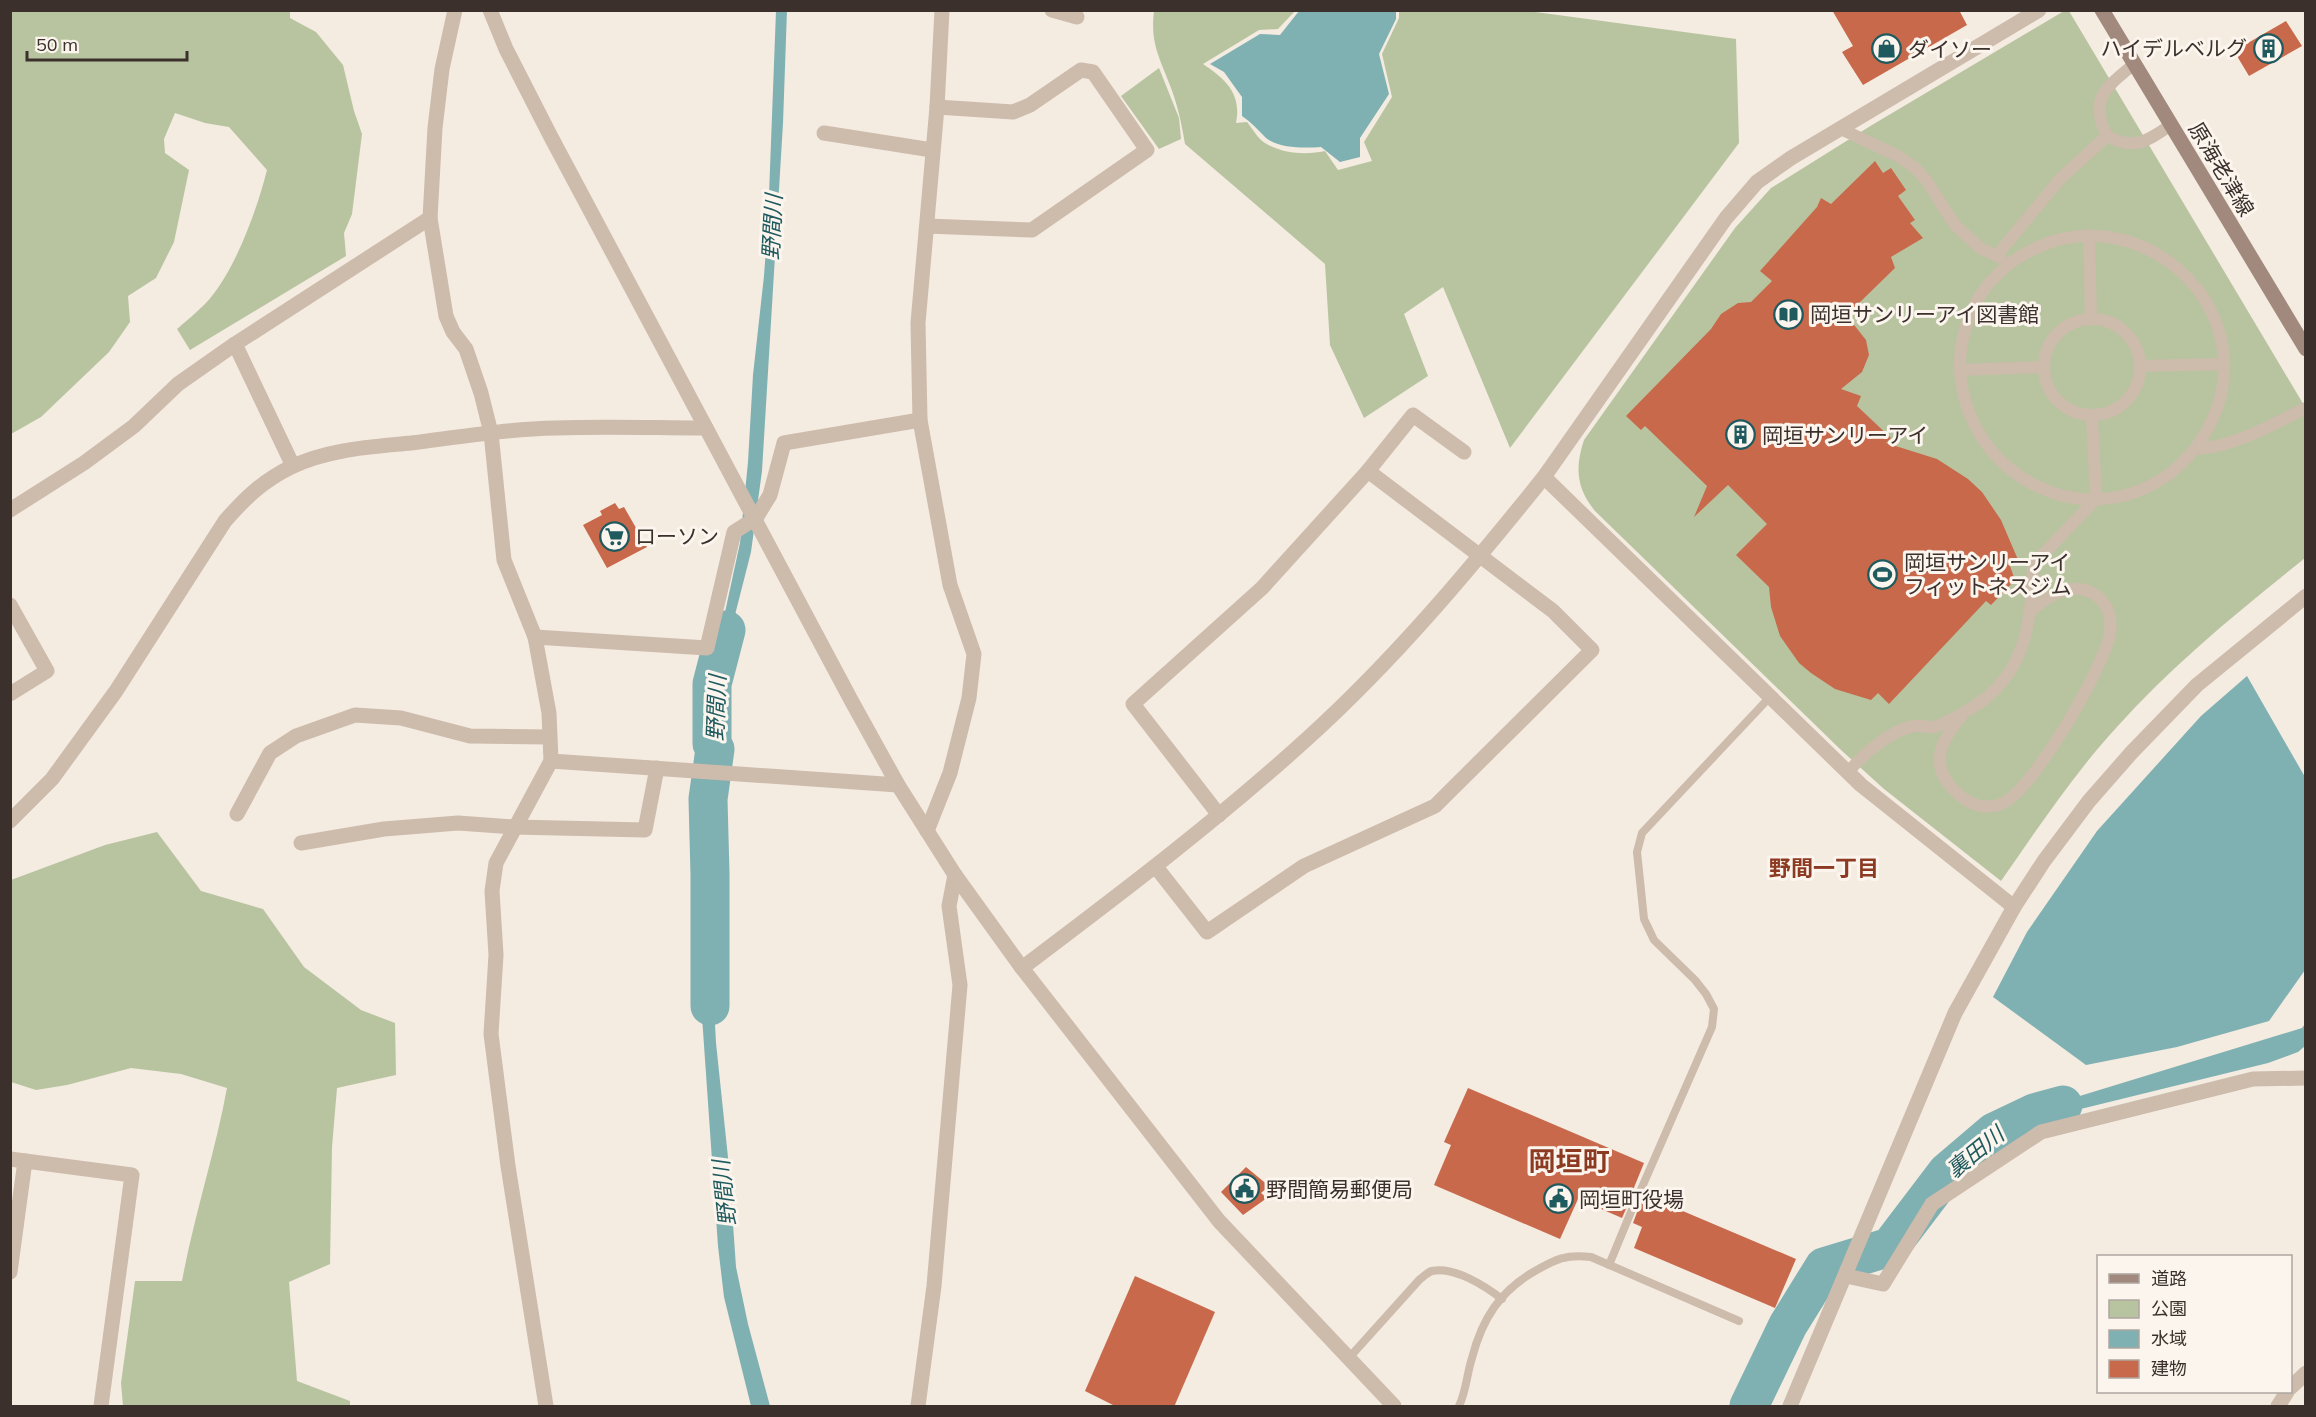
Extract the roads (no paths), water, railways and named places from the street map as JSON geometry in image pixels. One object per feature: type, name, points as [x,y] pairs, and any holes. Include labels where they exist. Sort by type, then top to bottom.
[{"type":"main road","name":"原海老津線","points":[[2102,10],[2306,349]]},
{"type":"street","points":[[455,10],[442,69],[435,128],[430,218],[446,316],[453,332],[466,349],[481,393],[491,433],[504,560],[535,637],[549,712],[550,761],[496,863],[492,891],[496,956],[491,1034],[510,1178],[546,1407]]},
{"type":"street","points":[[490,10],[506,50],[706,428],[898,785],[955,875],[1022,968],[1219,1221],[1394,1407]]},
{"type":"street","points":[[927,831],[950,773],[969,698],[974,654],[950,585],[920,420],[918,323],[937,107],[942,10]]},
{"type":"street","points":[[1052,10],[1077,17]]},
{"type":"street","points":[[1022,968],[1156,867],[1219,815],[1310,736],[1408,639],[1544,477],[1726,218],[1757,182],[1791,158],[2039,10]]},
{"type":"street","points":[[2134,64],[2108,86],[2099,100],[2099,121],[2107,136],[2120,143],[2140,143],[2171,125]]},
{"type":"street","points":[[927,226],[1032,230],[1147,150],[1093,72],[1081,70],[1029,105],[1012,112],[937,107]]},
{"type":"street","points":[[1841,129],[1878,146],[1915,168],[1926,180],[1955,225],[1980,248],[1997,255],[2009,264]]},
{"type":"street","points":[[824,133],[932,150]]},
{"type":"street","points":[[1997,255],[2060,179],[2107,136]]},
{"type":"street","points":[[10,510],[84,463],[126,432],[178,384],[235,344],[430,218]]},
{"type":"street","points":[[2089,235],[2091,319]]},
{"type":"street","points":[[2089,235],[2110,236],[2140,245],[2167,259],[2197,288],[2217,324],[2224,364],[2223,383],[2214,418],[2195,449],[2180,466],[2161,480],[2140,490],[2096,499],[2070,497],[2045,490],[2021,479],[2001,463],[1984,443],[1971,421],[1963,396],[1959,370],[1962,340],[1972,311],[1981,294],[2009,264],[2046,243],[2089,235]]},
{"type":"street","points":[[2091,319],[2109,322],[2126,332],[2136,348],[2141,366],[2137,385],[2127,401],[2117,409],[2092,416],[2077,413],[2064,406],[2049,389],[2043,367],[2050,343],[2058,333],[2079,321],[2091,319]]},
{"type":"street","points":[[235,344],[293,466]]},
{"type":"street","points":[[2141,366],[2224,364]]},
{"type":"street","points":[[1959,370],[2043,367]]},
{"type":"street","points":[[2195,449],[2214,448],[2235,441],[2306,408]]},
{"type":"street","points":[[1219,815],[1133,704],[1262,588],[1368,471],[1413,415],[1464,452]]},
{"type":"street","points":[[1848,772],[1876,744],[1914,726],[1933,727],[1966,712],[1993,694],[2009,675],[2027,631],[2031,610],[2033,565],[2096,499],[2092,416]]},
{"type":"street","points":[[535,637],[707,648],[734,532],[756,518],[770,495],[783,443],[920,420]]},
{"type":"street","points":[[10,821],[52,779],[110,700],[225,521],[247,495],[293,466],[319,456],[355,450],[491,433],[554,428],[706,428]]},
{"type":"street","points":[[1156,867],[1207,932],[1304,866],[1435,806],[1592,650],[1553,611],[1368,471]]},
{"type":"street","points":[[1544,477],[1861,785],[2014,907]]},
{"type":"street","points":[[1966,712],[1945,737],[1940,748],[1939,758],[1942,772],[1950,786],[1962,798],[1974,805],[1991,808],[2018,793],[2047,755],[2067,725],[2096,670],[2110,634],[2111,623],[2105,602],[2097,594],[2088,591],[2069,590],[2052,596],[2031,610]]},
{"type":"street","points":[[1790,1407],[1956,1013],[2014,907],[2044,861],[2132,752],[2197,685],[2306,596]]},
{"type":"street","points":[[10,605],[47,671],[10,694]]},
{"type":"street","points":[[237,814],[270,753],[296,736],[355,715],[401,718],[471,736],[549,737]]},
{"type":"street","points":[[550,761],[898,785]]},
{"type":"street","points":[[301,843],[384,829],[458,823],[645,830],[657,768]]},
{"type":"street","points":[[918,1407],[934,1286],[960,985],[949,906],[955,875]]},
{"type":"street","points":[[1846,1276],[1883,1284],[1932,1204],[2041,1132],[2253,1078],[2306,1078]]},
{"type":"street","points":[[11,1270],[18,1160],[132,1175],[101,1407]]},
{"type":"street","points":[[2292,1386],[2306,1373]]},
{"type":"street","points":[[2278,1407],[2286,1393]]},
{"type":"lane","points":[[1639,1194],[1712,1027],[1714,1009],[1695,980],[1654,940],[1644,919],[1637,852],[1642,834],[1769,698]]},
{"type":"lane","points":[[1609,1265],[1633,1207]]},
{"type":"lane","points":[[1459,1407],[1472,1355],[1488,1315],[1515,1283],[1551,1262],[1572,1255],[1591,1257],[1739,1321]]},
{"type":"lane","points":[[1348,1359],[1420,1279],[1432,1271],[1456,1273],[1489,1289],[1502,1299]]},
{"type":"water","name":"野間川","points":[[787,10],[783,123],[762,471],[751,552],[723,662],[718,705],[716,787],[707,854],[706,929],[712,969],[716,1043],[729,1167],[736,1267],[748,1324],[770,1406],[751,1406],[724,1297],[718,1246],[695,916],[709,709],[719,640],[740,543],[748,462],[753,375],[768,221],[776,11]]},
{"type":"water","points":[[1299,11],[1396,11],[1396,19],[1379,54],[1389,94],[1360,138],[1360,157],[1340,162],[1321,147],[1293,147],[1271,142],[1242,116],[1242,97],[1224,72],[1210,64],[1260,34],[1280,35]]},
{"type":"water","points":[[2247,676],[2305,777],[2305,970],[2269,1021],[2177,1047],[2086,1065],[1993,997],[2027,932],[2097,831],[2201,716]]},
{"type":"water","name":"裏田川","points":[[2305,1024],[2305,1046],[2298,1052],[2268,1063],[2044,1118],[1973,1161],[1946,1180],[1926,1202],[1894,1250],[1877,1260],[1845,1270],[1822,1282],[1794,1332],[1775,1360],[1756,1406],[1743,1406],[1803,1286],[1815,1272],[1868,1255],[1886,1242],[1928,1178],[1955,1157],[1993,1138],[2034,1110],[2302,1028]]},
{"type":"waterway","name":"野間川","points":[[710,1006],[708,799],[715,749],[712,744],[712,684],[726,630]]},
{"type":"waterway","name":"裏田川","points":[[1749,1406],[1788,1325],[1824,1267],[1890,1247],[1947,1172],[1994,1132],[2034,1113],[2063,1105]]},
{"type":"place","name":"ハイデルベルグ","points":[[2268,48]]},
{"type":"place","name":"ダイソー","points":[[1887,49]]},
{"type":"place","name":"岡垣サンリーアイ図書館","points":[[1789,314]]},
{"type":"place","name":"岡垣サンリーアイ","points":[[1741,435]]},
{"type":"place","name":"ローソン","points":[[614,536]]},
{"type":"place","name":"岡垣サンリーアイ フィットネスジム","points":[[1883,574]]},
{"type":"place","name":"野間簡易郵便局","points":[[1245,1189]]},
{"type":"place","name":"岡垣町役場","points":[[1558,1199]]},
{"type":"district","name":"野間一丁目","points":[[1824,868]]},
{"type":"district","name":"岡垣町","points":[[1569,1161]]}]
